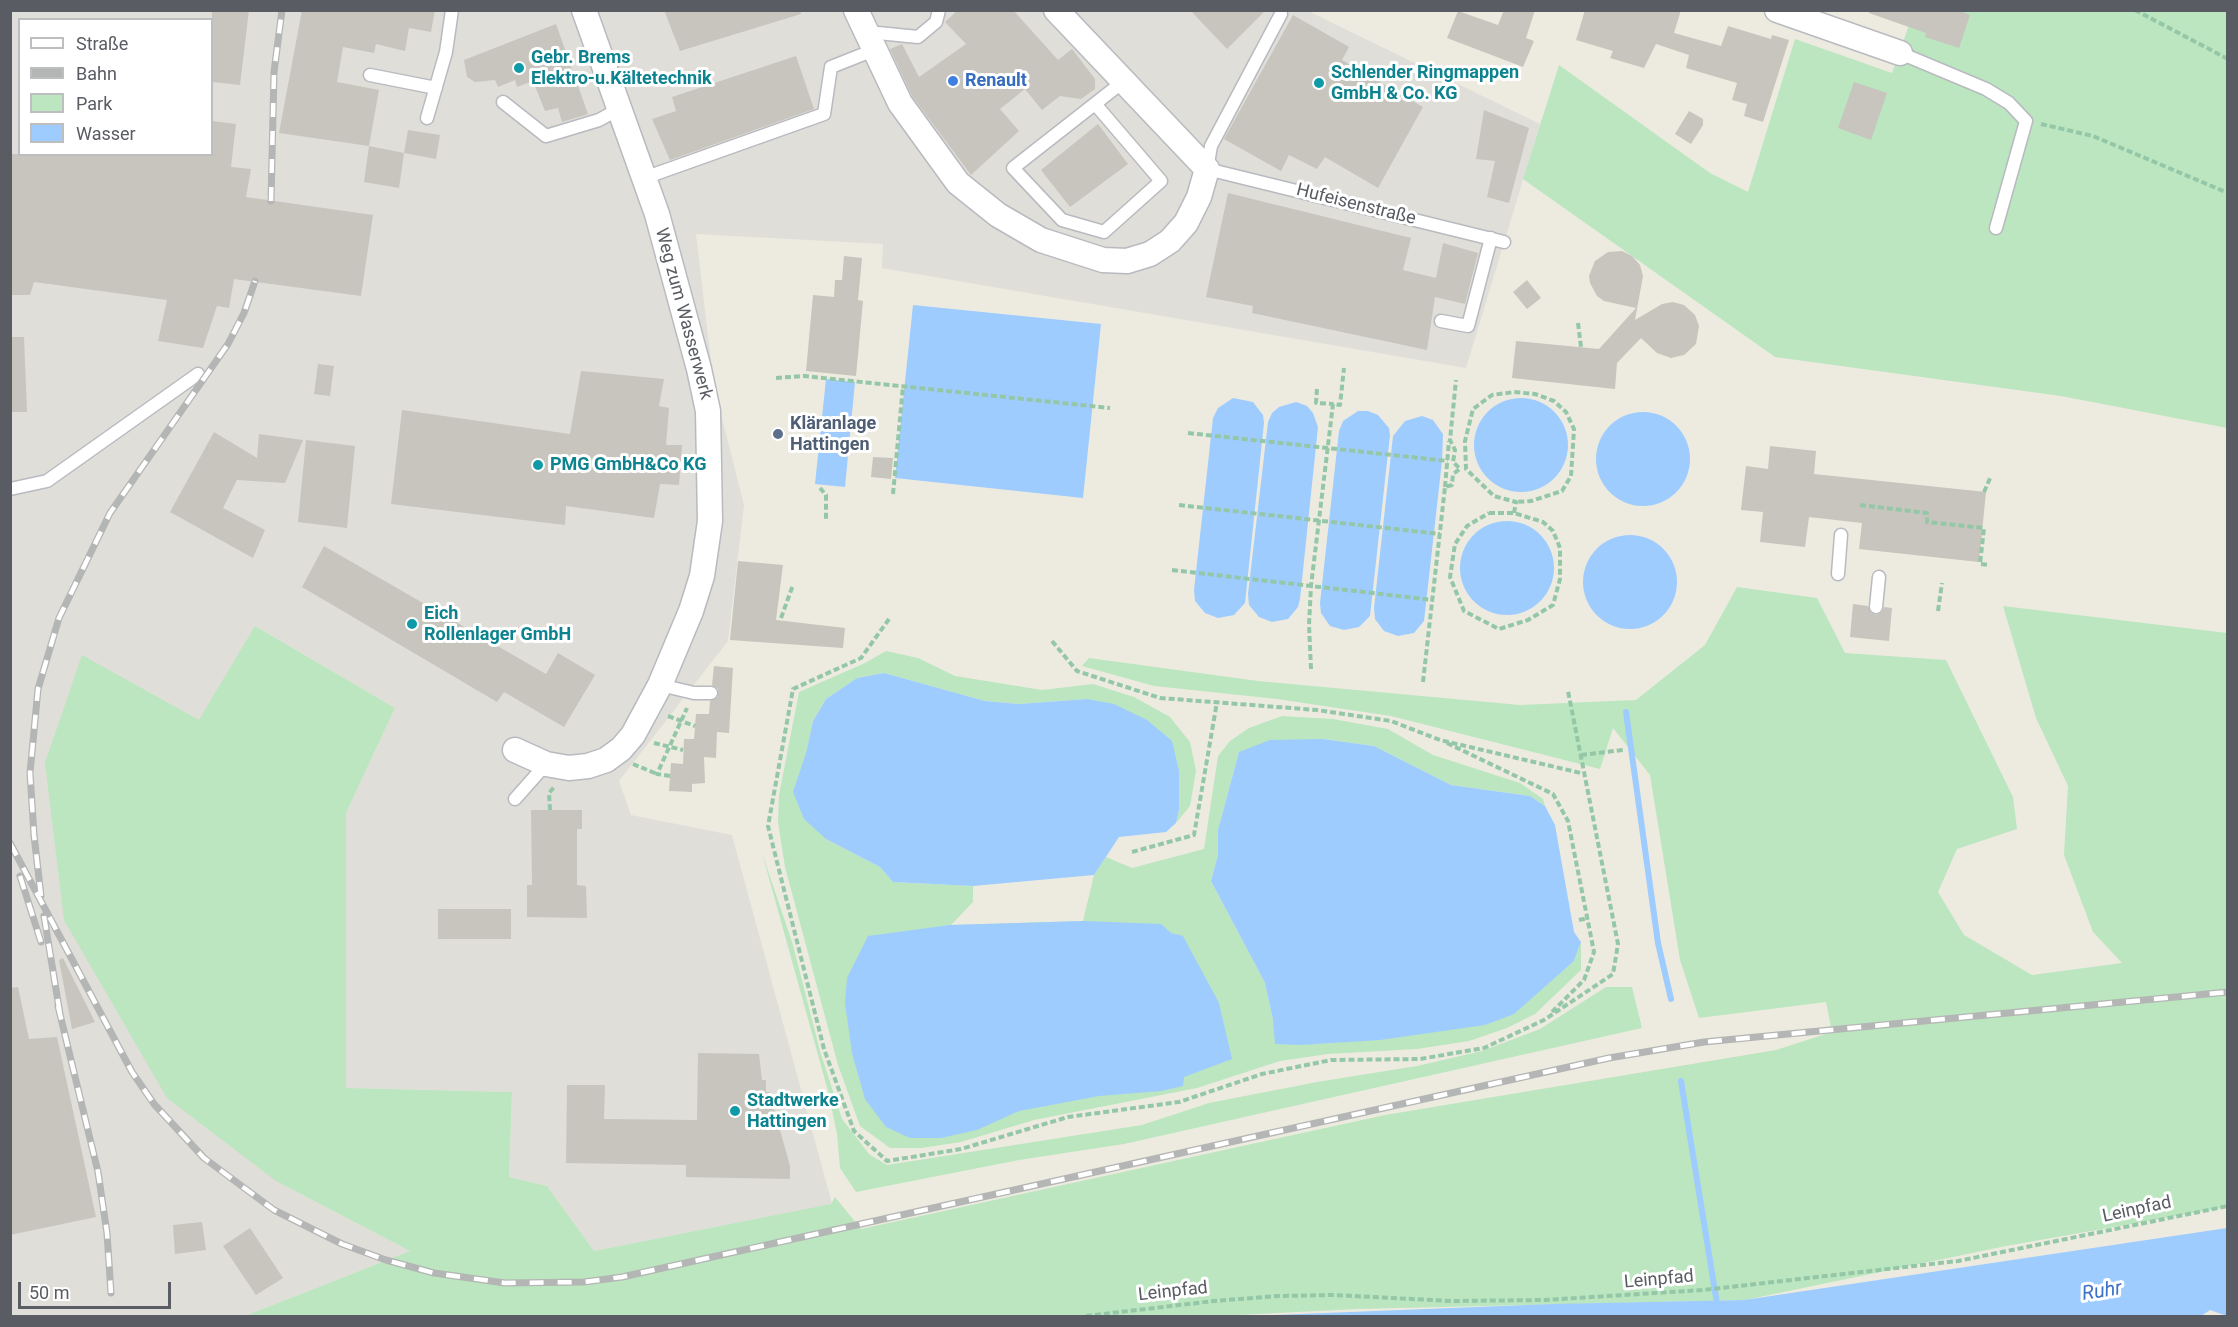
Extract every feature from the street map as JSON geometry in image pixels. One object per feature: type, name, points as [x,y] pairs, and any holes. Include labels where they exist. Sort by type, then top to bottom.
[{"type":"street","name":"Weg zum Wasserwerk","points":[[515,750],[546,764],[569,768],[588,766],[606,760],[621,749],[633,735],[660,685],[691,611],[702,576],[710,521],[708,411],[699,369],[657,214],[584,10]]},
{"type":"street","points":[[856,10],[900,103],[958,183],[998,215],[1041,240],[1103,260],[1127,261],[1150,254],[1170,241],[1186,223],[1199,197],[1207,169],[1056,10]]},
{"type":"street","points":[[1777,10],[1900,53]]},
{"type":"lane","points":[[427,118],[446,52],[452,10]]},
{"type":"lane","points":[[644,178],[824,114],[831,67],[871,44],[878,33],[918,37],[936,22],[939,10]]},
{"type":"lane","points":[[1207,169],[1211,146],[1281,14]]},
{"type":"lane","points":[[1900,53],[1986,89],[2009,103],[2026,121],[1996,228]]},
{"type":"lane","points":[[370,75],[436,88]]},
{"type":"lane","points":[[1096,105],[1161,181],[1104,232],[1062,220],[1013,168],[1124,81]]},
{"type":"lane","points":[[503,102],[546,136],[599,120],[619,109]]},
{"type":"lane","name":"Hufeisenstraße","points":[[1207,169],[1504,242]]},
{"type":"lane","points":[[1441,321],[1468,326],[1491,238]]},
{"type":"lane","points":[[10,489],[47,481],[198,374]]},
{"type":"lane","points":[[1838,574],[1841,535]]},
{"type":"lane","points":[[1876,607],[1879,577]]},
{"type":"lane","points":[[660,685],[694,693],[711,693]]},
{"type":"lane","points":[[515,799],[546,764]]},
{"type":"path","points":[[2135,10],[2228,59]]},
{"type":"path","points":[[2026,121],[2093,136],[2228,193]]},
{"type":"path","points":[[1578,323],[1581,347]]},
{"type":"path","points":[[1317,389],[1316,403],[1340,405],[1344,368]]},
{"type":"path","points":[[776,378],[804,376],[1110,408]]},
{"type":"path","points":[[1423,682],[1445,487],[1445,461],[1450,440],[1456,380]]},
{"type":"path","points":[[893,494],[903,386]]},
{"type":"path","points":[[1514,392],[1516,387]]},
{"type":"path","points":[[1445,487],[1452,485],[1453,474],[1460,469],[1466,469],[1494,496],[1516,502],[1531,501],[1562,491],[1571,476],[1574,429],[1566,412],[1554,401],[1535,394],[1514,392],[1492,395],[1473,409],[1465,441],[1466,469]]},
{"type":"path","points":[[1311,669],[1309,625],[1311,586],[1333,404]]},
{"type":"path","points":[[1188,433],[1445,461]]},
{"type":"path","points":[[1450,440],[1455,450],[1453,462],[1460,469]]},
{"type":"path","points":[[1984,492],[1991,476]]},
{"type":"path","points":[[820,488],[826,495],[826,520]]},
{"type":"path","points":[[1514,513],[1516,502]]},
{"type":"path","points":[[1179,506],[1440,534]]},
{"type":"path","points":[[1860,506],[1927,513],[1927,522],[1984,528],[1980,564],[1990,565]]},
{"type":"path","points":[[1489,513],[1514,513],[1543,522],[1553,531],[1560,548],[1560,579],[1553,606],[1528,620],[1498,629],[1464,611],[1450,577],[1455,544],[1467,526],[1489,513]]},
{"type":"path","points":[[1172,570],[1432,600]]},
{"type":"path","points":[[1938,611],[1942,583]]},
{"type":"path","points":[[781,618],[793,585]]},
{"type":"path","points":[[889,619],[861,658],[793,688],[768,826],[824,1049],[854,1131],[887,1161],[961,1149],[1068,1117],[1179,1102],[1262,1074],[1331,1060],[1420,1059],[1484,1048],[1544,1020],[1613,974],[1618,944],[1568,691]]},
{"type":"path","points":[[1052,641],[1077,671],[1160,698],[1317,710],[1391,721],[1440,740],[1553,794],[1568,821],[1594,952],[1584,980],[1544,1020]]},
{"type":"path","points":[[670,776],[657,774],[694,693]]},
{"type":"path","points":[[1132,852],[1194,835],[1217,702]]},
{"type":"path","points":[[648,708],[695,726]]},
{"type":"path","points":[[633,735],[668,748],[683,750]]},
{"type":"path","points":[[1440,740],[1585,774]]},
{"type":"path","points":[[1581,755],[1623,750]]},
{"type":"path","points":[[1579,920],[1588,918]]},
{"type":"path","name":"Leinpfad","points":[[1086,1317],[1214,1301],[1310,1295],[1420,1300],[1533,1300],[1620,1297],[1703,1290],[1958,1261],[2228,1206]]},
{"type":"shaded area","points":[[10,11],[1308,11],[1540,124],[1466,368],[882,268],[883,244],[696,234],[714,387],[744,505],[728,641],[619,781],[631,815],[732,835],[832,1204],[594,1251],[547,1186],[509,1177],[512,1092],[346,1088],[346,813],[395,708],[255,626],[276,1181],[410,1251],[245,1316],[11,1316]]},
{"type":"green space","points":[[1914,11],[2227,11],[2227,428],[2061,396],[1775,357],[1523,179],[1559,65],[1710,173],[1748,192],[1795,39],[1892,73]]},
{"type":"green space","points":[[1737,587],[1817,598],[1845,653],[1946,660],[2013,797],[2017,829],[1957,849],[1938,892],[1964,935],[2032,975],[2122,963],[2093,932],[2064,855],[2068,786],[2036,718],[2003,606],[2227,633],[2227,1207],[2006,1246],[1745,1300],[1357,1309],[1217,1316],[245,1316],[410,1251],[276,1181],[167,1098],[64,920],[45,763],[82,655],[199,720],[255,626],[395,708],[346,813],[346,1088],[512,1092],[509,1177],[547,1186],[594,1251],[831,1204],[835,1197],[861,1229],[1385,1115],[1776,1050],[1832,1032],[1826,1002],[1699,1018],[1680,960],[1650,775],[1613,728],[1600,769],[1391,716],[1277,699],[1154,686],[1082,666],[1089,658],[1258,681],[1520,705],[1636,700],[1705,645]]},
{"type":"green space","points":[[886,651],[918,658],[955,676],[1042,690],[1093,684],[1134,697],[1170,717],[1190,742],[1196,771],[1190,806],[1176,823],[1179,810],[1087,699],[1019,704],[985,701],[884,673],[857,678],[826,699],[813,721],[806,753],[826,839],[880,867],[893,882],[973,886],[973,902],[951,925],[1083,921],[1094,875],[1106,857],[1132,868],[1204,849],[1218,756],[1230,741],[1249,728],[1282,716],[1333,719],[1388,729],[1433,755],[1520,783],[1543,799],[1545,806],[1530,796],[1451,785],[1374,746],[1323,739],[1239,752],[1218,830],[1218,855],[1211,881],[1265,983],[1273,1020],[1514,1013],[1574,961],[1581,942],[1581,970],[1535,1014],[1507,1028],[1469,1041],[1417,1049],[1328,1054],[1280,1061],[1197,1088],[1034,1120],[961,1142],[921,1148],[890,1148],[860,1126],[838,1065],[785,867],[778,822],[779,795],[799,692],[865,663]]},
{"type":"green space","points":[[762,853],[793,945],[820,1051],[842,1119],[869,1154],[887,1165],[1142,1125],[1209,1103],[1417,1066],[1482,1051],[1540,1029],[1606,987],[1632,987],[1642,1028],[1124,1144],[1019,1160],[856,1192],[840,1168],[837,1134],[828,1091]]},
{"type":"water","points":[[913,305],[1101,324],[1083,498],[895,478]]},
{"type":"water","points":[[826,379],[855,382],[845,487],[815,484]]},
{"type":"water","points":[[1233,398],[1253,402],[1263,415],[1264,423],[1245,603],[1234,615],[1218,618],[1205,613],[1195,601],[1194,590],[1213,418],[1218,408]]},
{"type":"water","points":[[1521,398],[1539,401],[1555,411],[1565,427],[1568,445],[1565,463],[1555,479],[1539,489],[1521,492],[1503,489],[1487,479],[1477,463],[1474,445],[1477,427],[1487,411],[1503,401]]},
{"type":"water","points":[[1296,402],[1307,406],[1313,413],[1318,427],[1300,599],[1298,607],[1288,619],[1272,622],[1259,617],[1249,605],[1248,594],[1268,422],[1272,413],[1279,407]]},
{"type":"water","points":[[1358,411],[1368,411],[1378,415],[1389,428],[1390,435],[1370,616],[1359,627],[1344,630],[1330,626],[1321,613],[1320,603],[1339,431],[1343,421]]},
{"type":"water","points":[[1643,412],[1661,415],[1676,426],[1687,441],[1690,459],[1687,477],[1676,492],[1661,503],[1643,506],[1625,503],[1610,492],[1599,477],[1596,459],[1599,441],[1610,426],[1625,415]]},
{"type":"water","points":[[1422,416],[1433,420],[1443,434],[1442,461],[1424,621],[1414,633],[1398,636],[1384,631],[1375,619],[1374,608],[1393,436],[1405,421]]},
{"type":"water","points":[[1507,521],[1525,524],[1541,534],[1551,550],[1554,568],[1551,586],[1541,602],[1525,612],[1507,615],[1489,612],[1473,602],[1463,586],[1460,568],[1463,550],[1473,534],[1489,524]]},
{"type":"water","points":[[1621,535],[1639,535],[1664,548],[1674,564],[1677,582],[1674,600],[1664,616],[1639,629],[1621,629],[1596,616],[1583,591],[1583,573],[1596,548]]},
{"type":"water","points":[[884,673],[985,701],[1019,704],[1087,699],[1114,704],[1147,720],[1172,741],[1179,771],[1179,810],[1176,823],[1166,832],[1119,837],[1094,875],[973,886],[893,882],[880,867],[826,839],[804,819],[793,792],[806,753],[813,721],[826,699],[857,678]]},
{"type":"water","points":[[1323,739],[1374,746],[1451,785],[1530,796],[1545,806],[1555,825],[1574,932],[1581,942],[1574,961],[1514,1014],[1485,1025],[1380,1040],[1299,1045],[1275,1044],[1273,1020],[1265,983],[1211,881],[1218,855],[1218,830],[1239,752],[1270,740]]},
{"type":"water","points":[[1083,921],[1161,924],[1171,933],[1183,936],[1219,1003],[1232,1059],[1184,1077],[1183,1086],[1161,1091],[1099,1096],[1019,1111],[977,1130],[941,1138],[910,1138],[886,1127],[865,1099],[852,1053],[845,1003],[847,978],[868,936],[950,925]]},
{"type":"water","name":"Ruhr","points":[[2227,1228],[2227,1316],[2210,1310],[2201,1316],[1249,1316],[1553,1304],[1744,1300]]},
{"type":"building","points":[[212,10],[249,10],[240,85],[213,82]]},
{"type":"building","points":[[302,10],[435,10],[431,32],[409,28],[405,51],[376,44],[374,53],[343,47],[337,82],[379,90],[369,146],[279,133]]},
{"type":"building","points":[[664,10],[800,10],[801,14],[680,51]]},
{"type":"building","points":[[958,10],[1013,10],[1058,60],[1072,49],[1095,79],[1095,89],[1081,99],[1060,96],[1042,110],[1025,89],[1000,109],[1019,131],[971,175],[912,96],[890,49],[902,44],[919,77],[966,44],[945,22]]},
{"type":"building","points":[[1190,10],[1266,10],[1227,49]]},
{"type":"building","points":[[1504,10],[1535,10],[1526,38],[1534,41],[1523,67],[1447,38],[1458,11],[1498,25]]},
{"type":"building","points":[[1585,10],[1681,10],[1674,33],[1721,46],[1728,26],[1771,39],[1772,35],[1789,40],[1763,122],[1744,116],[1747,104],[1732,100],[1737,83],[1686,68],[1689,55],[1656,44],[1644,68],[1610,58],[1613,51],[1576,40]]},
{"type":"building","points":[[1869,10],[1958,10],[1970,15],[1959,48],[1925,37],[1926,33],[1869,13]]},
{"type":"building","name":"Schlender Ringmappen GmbH & Co. KG","points":[[1293,15],[1349,47],[1342,60],[1423,107],[1378,188],[1325,157],[1317,169],[1289,155],[1281,171],[1224,139]]},
{"type":"building","name":"Gebr. Brems Elektro-u.Kältetechnik","points":[[556,24],[588,114],[562,122],[558,108],[545,111],[533,81],[517,87],[515,80],[498,87],[495,80],[475,82],[467,77],[464,60]]},
{"type":"building","points":[[796,56],[814,109],[670,160],[652,119],[676,111],[672,97]]},
{"type":"building","points":[[1854,82],[1887,93],[1871,140],[1838,128]]},
{"type":"building","points":[[1484,110],[1529,128],[1509,203],[1487,197],[1495,161],[1476,159]]},
{"type":"building","points":[[1689,111],[1703,119],[1703,125],[1691,144],[1675,134]]},
{"type":"building","points":[[213,121],[236,124],[231,167],[251,169],[246,197],[373,215],[361,296],[234,279],[229,308],[217,306],[203,348],[158,341],[167,300],[34,282],[30,295],[10,295],[10,154],[18,154],[18,156],[213,156]]},
{"type":"building","points":[[1098,124],[1128,164],[1070,207],[1041,170]]},
{"type":"building","points":[[408,130],[440,135],[436,159],[404,153]]},
{"type":"building","points":[[369,146],[404,153],[399,188],[364,182]]},
{"type":"building","points":[[1228,193],[1411,238],[1403,270],[1436,278],[1443,243],[1478,253],[1465,304],[1435,297],[1427,350],[1252,313],[1253,306],[1206,297]]},
{"type":"building","points":[[1622,251],[1632,256],[1640,265],[1643,276],[1635,320],[1662,304],[1673,302],[1684,305],[1695,315],[1699,326],[1696,344],[1684,355],[1671,358],[1657,353],[1641,338],[1617,363],[1615,389],[1512,378],[1516,341],[1599,349],[1636,308],[1604,301],[1597,296],[1590,283],[1589,276],[1595,261],[1608,252]]},
{"type":"building","points":[[844,256],[862,258],[858,300],[863,301],[856,376],[806,371],[813,295],[834,297],[835,280],[842,280]]},
{"type":"building","points":[[1527,280],[1541,298],[1527,309],[1513,292]]},
{"type":"building","points":[[10,337],[24,337],[27,412],[10,412]]},
{"type":"building","points":[[318,364],[334,366],[330,396],[314,394]]},
{"type":"building","name":"PMG GmbH&Co KG","points":[[581,371],[664,379],[659,406],[669,408],[666,445],[682,445],[679,485],[660,484],[654,518],[566,506],[565,525],[391,504],[402,410],[570,434]]},
{"type":"building","points":[[214,432],[257,458],[259,434],[303,440],[285,483],[237,480],[223,508],[265,530],[253,558],[170,512]]},
{"type":"building","points":[[306,440],[355,446],[347,528],[298,522]]},
{"type":"building","points":[[1770,446],[1816,451],[1814,474],[1986,492],[1979,562],[1859,549],[1862,523],[1809,517],[1805,547],[1760,542],[1763,512],[1741,510],[1746,466],[1768,469]]},
{"type":"building","points":[[873,457],[893,458],[891,479],[871,477]]},
{"type":"building","name":"Eich Rollenlager GmbH","points":[[324,546],[546,674],[558,653],[595,675],[564,727],[504,692],[497,702],[302,587]]},
{"type":"building","points":[[738,561],[783,565],[776,620],[845,628],[843,648],[730,640]]},
{"type":"building","points":[[1853,604],[1868,606],[1871,613],[1876,615],[1882,612],[1884,607],[1892,608],[1889,641],[1850,637]]},
{"type":"building","points":[[714,666],[733,668],[729,733],[717,732],[716,758],[704,757],[705,783],[692,784],[692,792],[669,791],[671,763],[683,764],[684,739],[694,739],[696,714],[709,714],[710,701],[718,697],[718,689],[712,685]]},
{"type":"building","points":[[531,810],[582,810],[582,829],[577,829],[577,885],[586,886],[587,918],[527,917],[527,885],[532,885]]},
{"type":"building","points":[[438,909],[511,909],[511,939],[438,939]]},
{"type":"building","points":[[63,958],[95,1022],[72,1029],[59,960]]},
{"type":"building","points":[[18,987],[29,1039],[57,1037],[96,1217],[10,1235],[10,988]]},
{"type":"building","name":"Stadtwerke Hattingen","points":[[698,1053],[759,1054],[762,1080],[766,1080],[766,1092],[770,1092],[769,1105],[773,1105],[790,1166],[790,1179],[686,1177],[686,1165],[566,1163],[567,1085],[605,1085],[604,1119],[697,1120]]},
{"type":"building","points":[[202,1222],[206,1250],[175,1254],[173,1225]]},
{"type":"building","points":[[250,1228],[283,1278],[256,1295],[223,1246]]},
{"type":"waterway","points":[[1626,712],[1658,943],[1671,999]]},
{"type":"waterway","points":[[1681,1081],[1719,1316]]},
{"type":"railway","points":[[271,201],[274,72],[282,10]]},
{"type":"railway","points":[[41,896],[30,773],[38,689],[59,618],[110,513],[228,344],[244,313],[255,281]]},
{"type":"railway","points":[[10,843],[132,1072],[154,1104],[204,1158],[274,1210],[342,1244],[386,1260],[434,1273],[505,1283],[584,1282],[622,1277],[1609,1058],[1704,1042],[2228,992]]},
{"type":"railway","points":[[20,876],[41,942]]},
{"type":"railway","points":[[44,916],[60,1014]]},
{"type":"railway","points":[[58,1006],[98,1172],[107,1233],[111,1293]]},
{"type":"place","name":"Gebr. Brems Elektro-u.Kältetechnik","points":[[519,68]]},
{"type":"place","name":"Renault","points":[[953,81]]},
{"type":"place","name":"Schlender Ringmappen GmbH & Co. KG","points":[[1319,83]]},
{"type":"place","name":"Kläranlage Hattingen","points":[[778,434]]},
{"type":"place","name":"PMG GmbH&Co KG","points":[[538,465]]},
{"type":"place","name":"Eich Rollenlager GmbH","points":[[412,624]]},
{"type":"place","name":"Stadtwerke Hattingen","points":[[735,1111]]}]
